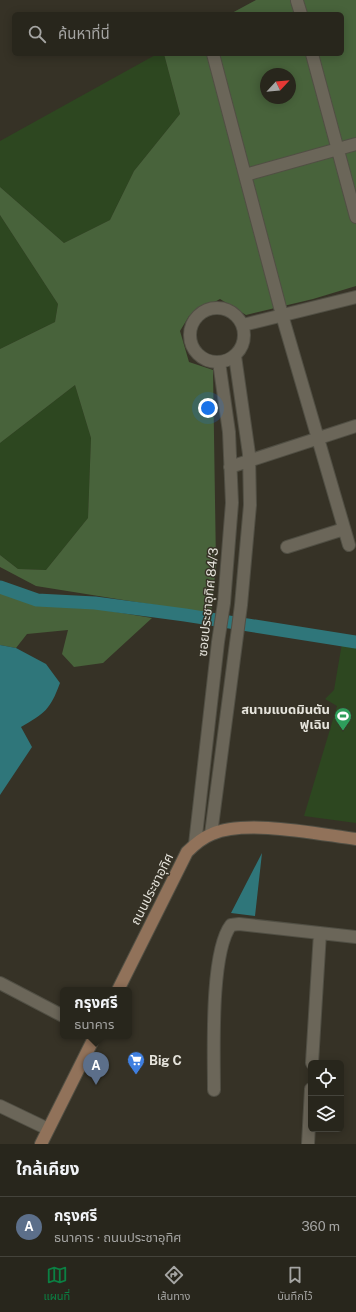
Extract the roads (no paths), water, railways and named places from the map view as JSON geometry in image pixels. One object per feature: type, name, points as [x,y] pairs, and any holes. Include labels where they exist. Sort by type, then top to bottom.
[{"type":"main road","name":"ถนนประชาอุทิศ","points":[[120,987],[187,852],[195,844],[211,834],[236,827],[255,827],[356,839]]},
{"type":"main road","points":[[41,1144],[93,1039]]},
{"type":"street","points":[[297,1],[300,12]]},
{"type":"street","points":[[214,56],[282,315],[349,545]]},
{"type":"street","points":[[313,56],[356,216]]},
{"type":"street","points":[[245,175],[356,144]]},
{"type":"street","points":[[243,325],[356,297]]},
{"type":"street","points":[[220,307],[230,310],[238,316],[243,325],[244,341],[235,356],[219,362],[203,358],[193,348],[190,338],[190,328],[194,319],[208,308],[220,307]]},
{"type":"street","points":[[211,834],[234,645],[241,605],[250,505],[250,461],[235,356]]},
{"type":"street","name":"ซอยประชาอุทิศ 84/3","points":[[195,844],[218,642],[224,603],[232,503],[229,432],[219,362]]},
{"type":"street","points":[[230,467],[318,437],[356,426]]},
{"type":"street","points":[[232,503],[250,505]]},
{"type":"street","points":[[287,547],[344,529]]},
{"type":"street","points":[[214,1090],[218,964],[226,932],[231,925],[234,924],[356,937]]},
{"type":"street","points":[[312,1060],[320,933]]},
{"type":"street","points":[[0,983],[60,1014]]},
{"type":"street","points":[[308,1144],[311,1096]]},
{"type":"street","points":[[0,1106],[48,1129]]},
{"type":"water","points":[[0,645],[16,648],[46,664],[60,683],[50,705],[46,710],[21,727],[32,747],[0,795]]},
{"type":"water","points":[[262,853],[255,916],[231,913]]},
{"type":"waterway","points":[[0,587],[37,600],[95,603],[185,615],[356,642]]},
{"type":"place","name":"สนามแบดมินตัน ฟูเฉิน","points":[[343,731]]},
{"type":"place","name":"Big C","points":[[136,1075]]},
{"type":"place","name":"กรุงศรี","points":[[96,1085]]}]
